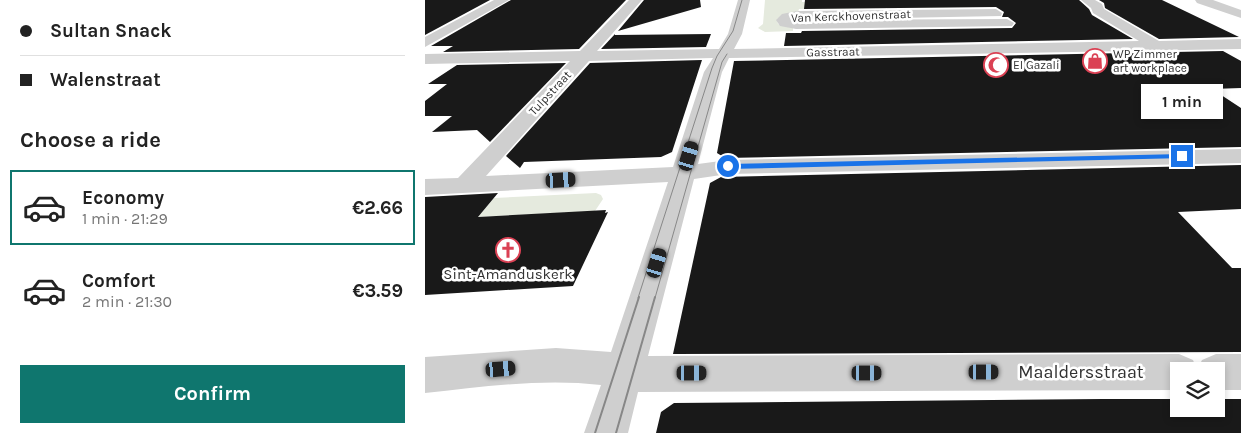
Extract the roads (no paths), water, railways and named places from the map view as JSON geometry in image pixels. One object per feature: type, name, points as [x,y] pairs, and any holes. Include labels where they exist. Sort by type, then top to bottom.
[{"type":"street","points":[[425,43],[503,0]]},
{"type":"street","name":"Tulpstraat","points":[[464,186],[636,0]]},
{"type":"street","points":[[606,433],[713,72],[737,30],[744,0]]},
{"type":"street","points":[[983,0],[1032,48]]},
{"type":"street","points":[[1087,0],[1098,7],[1097,10],[1155,45]]},
{"type":"street","points":[[1201,0],[1241,14]]},
{"type":"street","name":"Van Kerckhovenstraat","points":[[996,13],[797,15],[783,20],[785,23],[796,25],[1007,23]]},
{"type":"street","name":"Gasstraat","points":[[425,59],[1241,44]]},
{"type":"street","points":[[425,188],[683,173],[728,166],[1241,156]]},
{"type":"street","name":"Maaldersstraat","points":[[425,375],[557,364],[616,368],[633,374],[1170,372]]},
{"type":"street","points":[[1225,372],[1241,372]]},
{"type":"tram line","points":[[638,298],[712,68],[717,56],[733,31],[742,0]]},
{"type":"tram line","points":[[655,298],[722,62],[727,54]]},
{"type":"tram line","points":[[595,433],[639,297]]},
{"type":"tram line","points":[[616,433],[655,297]]},
{"type":"place","name":"WP Zimmer art workplace","points":[[1095,61]]},
{"type":"place","name":"El Gazali","points":[[996,65]]},
{"type":"place","name":"Sint-Amanduskerk","points":[[508,250]]}]
